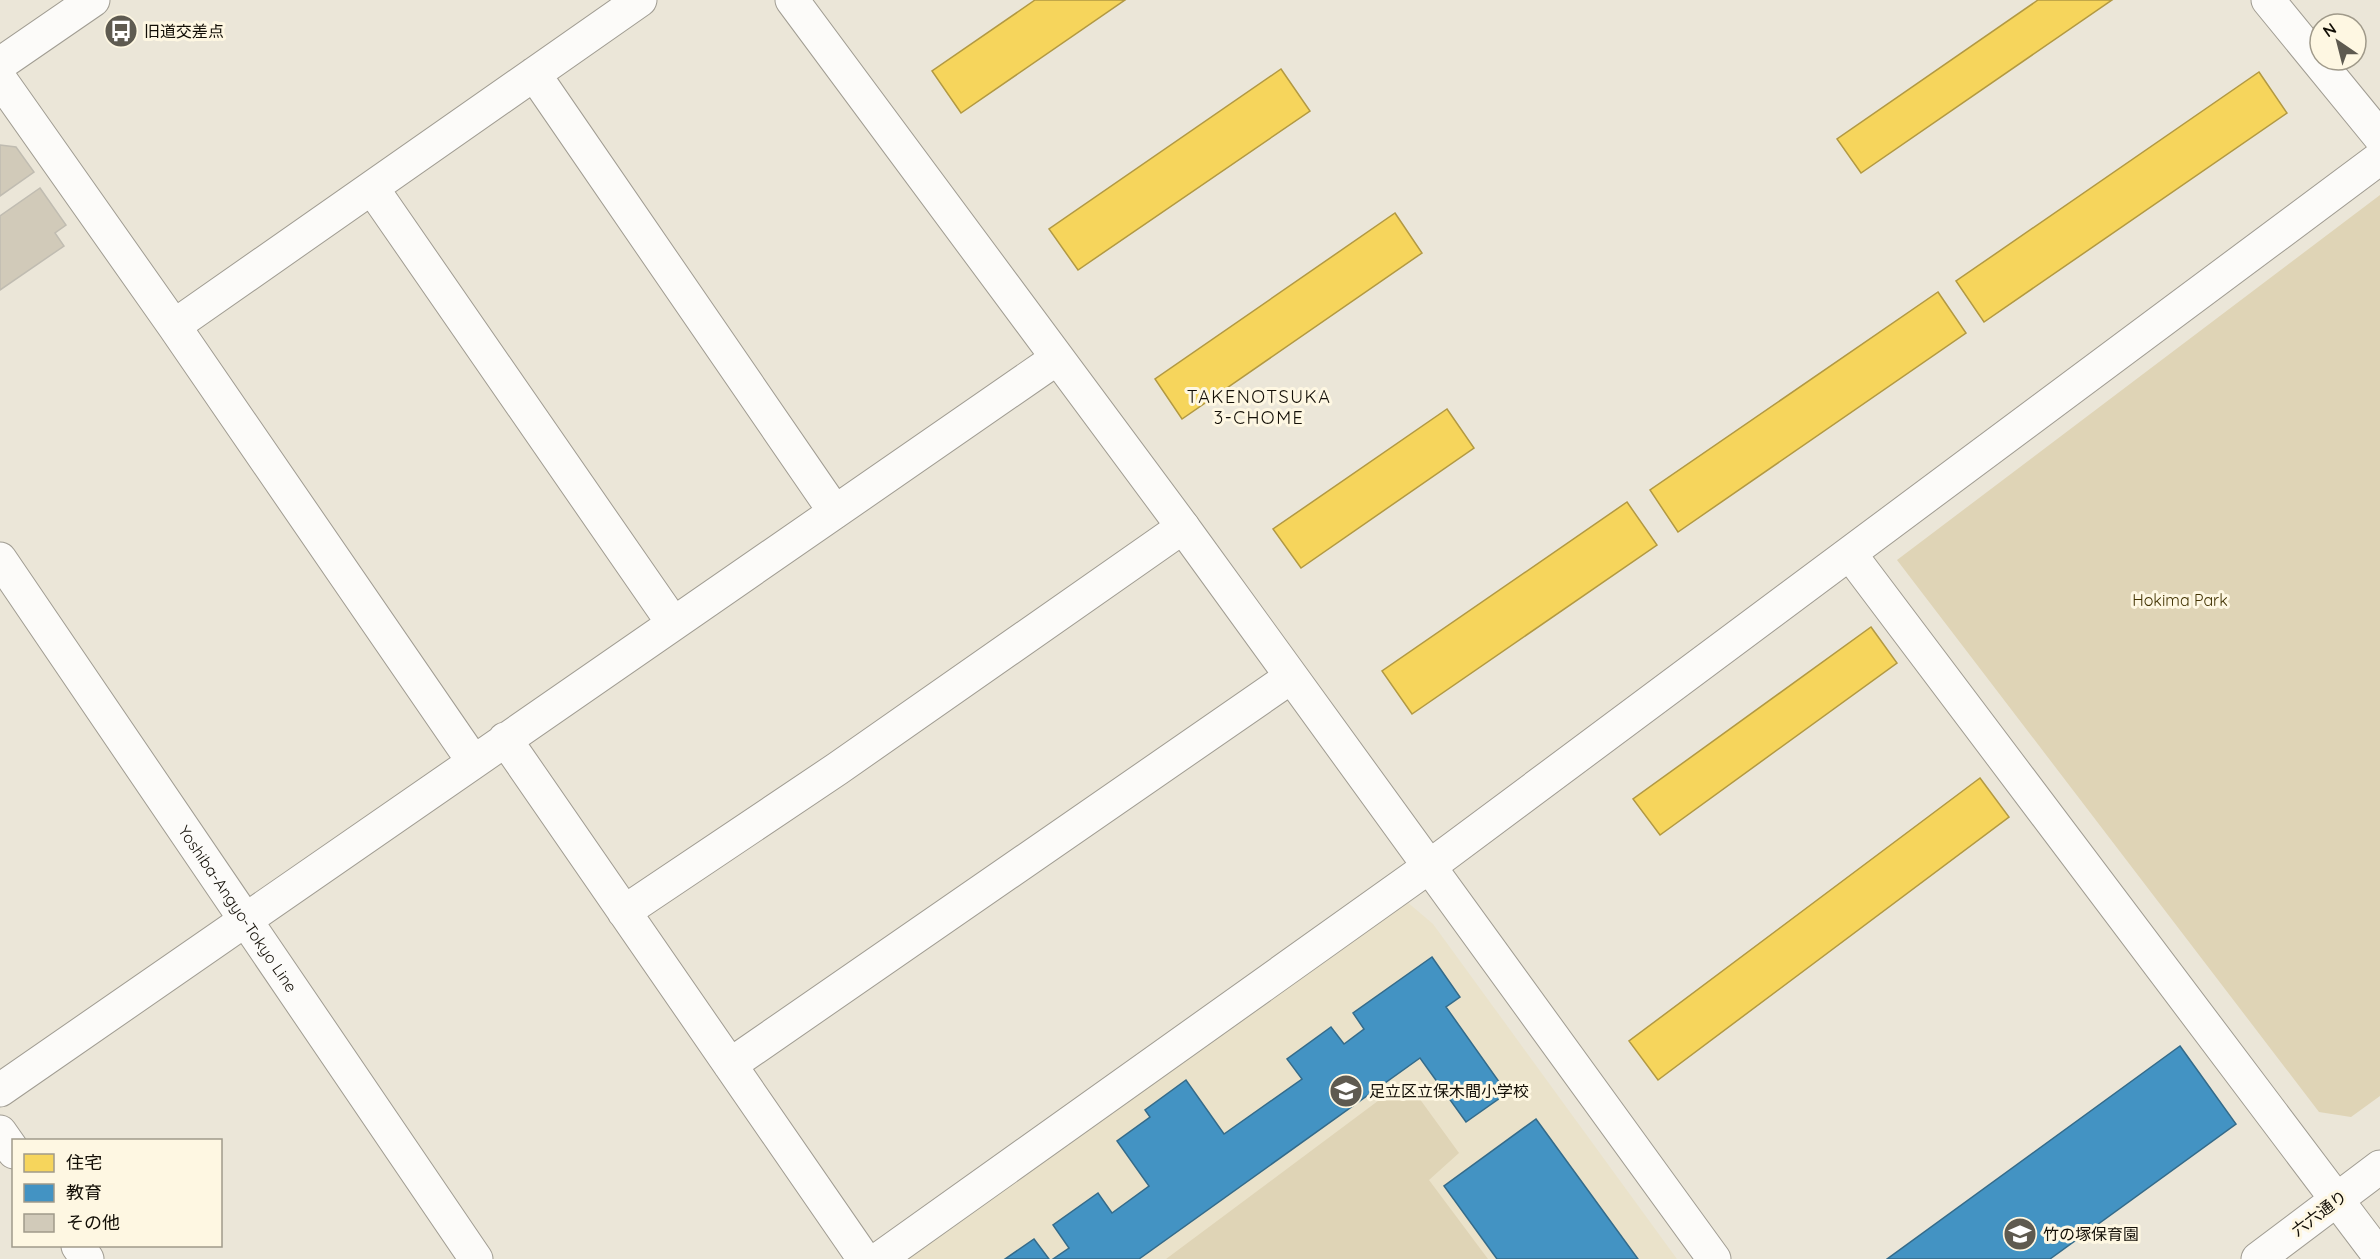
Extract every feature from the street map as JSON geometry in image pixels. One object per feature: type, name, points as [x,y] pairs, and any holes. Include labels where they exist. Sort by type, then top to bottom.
[{"type":"street","points":[[0,64],[93,0]]},
{"type":"street","points":[[174,326],[640,0]]},
{"type":"street","points":[[792,0],[1182,526],[1714,1259]]},
{"type":"street","points":[[2268,0],[2380,137]]},
{"type":"street","points":[[534,74],[834,512]]},
{"type":"street","points":[[0,79],[174,326],[473,761]]},
{"type":"street","points":[[879,1259],[1430,866],[2380,158]]},
{"type":"street","points":[[372,188],[673,623]]},
{"type":"street","points":[[0,1090],[245,918],[1056,359]]},
{"type":"street","points":[[624,912],[837,769],[1182,526]]},
{"type":"street","points":[[1850,554],[2380,1257]]},
{"type":"street","name":"Yoshiba-Angyo-Tokyo Line","points":[[0,559],[476,1259]]},
{"type":"street","points":[[730,1065],[1291,677]]},
{"type":"street","points":[[505,739],[864,1259]]},
{"type":"street","points":[[0,1132],[12,1149]]},
{"type":"street","name":"六六通り","points":[[2258,1259],[2380,1167]]},
{"type":"shaded area","name":"足立区立保木間小学校","points":[[1406,901],[1433,924],[1677,1259],[903,1259]]},
{"type":"green space","name":"Hokima Park","points":[[2380,195],[2380,1096],[2351,1117],[2319,1112],[1897,560]]},
{"type":"green space","points":[[1406,1080],[1459,1153],[1429,1180],[1488,1259],[1166,1259]]},
{"type":"building: 住宅","points":[[1035,0],[1125,0],[961,113],[932,71]]},
{"type":"building: 住宅","points":[[2038,0],[2112,0],[1861,173],[1837,139]]},
{"type":"building: 住宅","points":[[1281,69],[1310,111],[1078,270],[1049,229]]},
{"type":"building: 住宅","points":[[2259,72],[2287,113],[1984,322],[1956,281]]},
{"type":"building: 住宅","points":[[1395,213],[1422,253],[1182,419],[1155,379]]},
{"type":"building: 住宅","points":[[1938,292],[1966,333],[1678,532],[1650,490]]},
{"type":"building: 住宅","points":[[1447,409],[1474,448],[1301,568],[1273,529]]},
{"type":"building: 住宅","points":[[1627,502],[1657,545],[1412,714],[1382,671]]},
{"type":"building: 住宅","points":[[1871,627],[1897,663],[1660,835],[1633,799]]},
{"type":"building: 住宅","points":[[1980,778],[2009,817],[1658,1080],[1629,1041]]},
{"type":"building: 教育","points":[[1432,957],[1460,997],[1446,1007],[1507,1093],[1466,1122],[1420,1058],[1139,1259],[1053,1259],[1069,1248],[1053,1225],[1098,1193],[1112,1213],[1149,1186],[1117,1141],[1150,1117],[1145,1110],[1186,1080],[1224,1134],[1302,1079],[1287,1059],[1331,1027],[1344,1044],[1364,1029],[1353,1013]]},
{"type":"building: 教育","points":[[2180,1046],[2236,1124],[2050,1259],[1887,1259]]},
{"type":"building: 教育","points":[[1536,1119],[1638,1259],[1497,1259],[1444,1186]]},
{"type":"building: 教育","points":[[1034,1239],[1049,1259],[1005,1259]]},
{"type":"building: その他","points":[[0,145],[16,147],[34,172],[0,196]]},
{"type":"building: その他","points":[[40,188],[66,225],[55,233],[64,246],[0,290],[0,216]]},
{"type":"place","name":"旧道交差点","points":[[121,31]]},
{"type":"place","name":"足立区立保木間小学校","points":[[1346,1091]]},
{"type":"place","name":"竹の塚保育園","points":[[2020,1234]]},
{"type":"district","name":"TAKENOTSUKA 3-CHOME","points":[[1259,407]]}]
